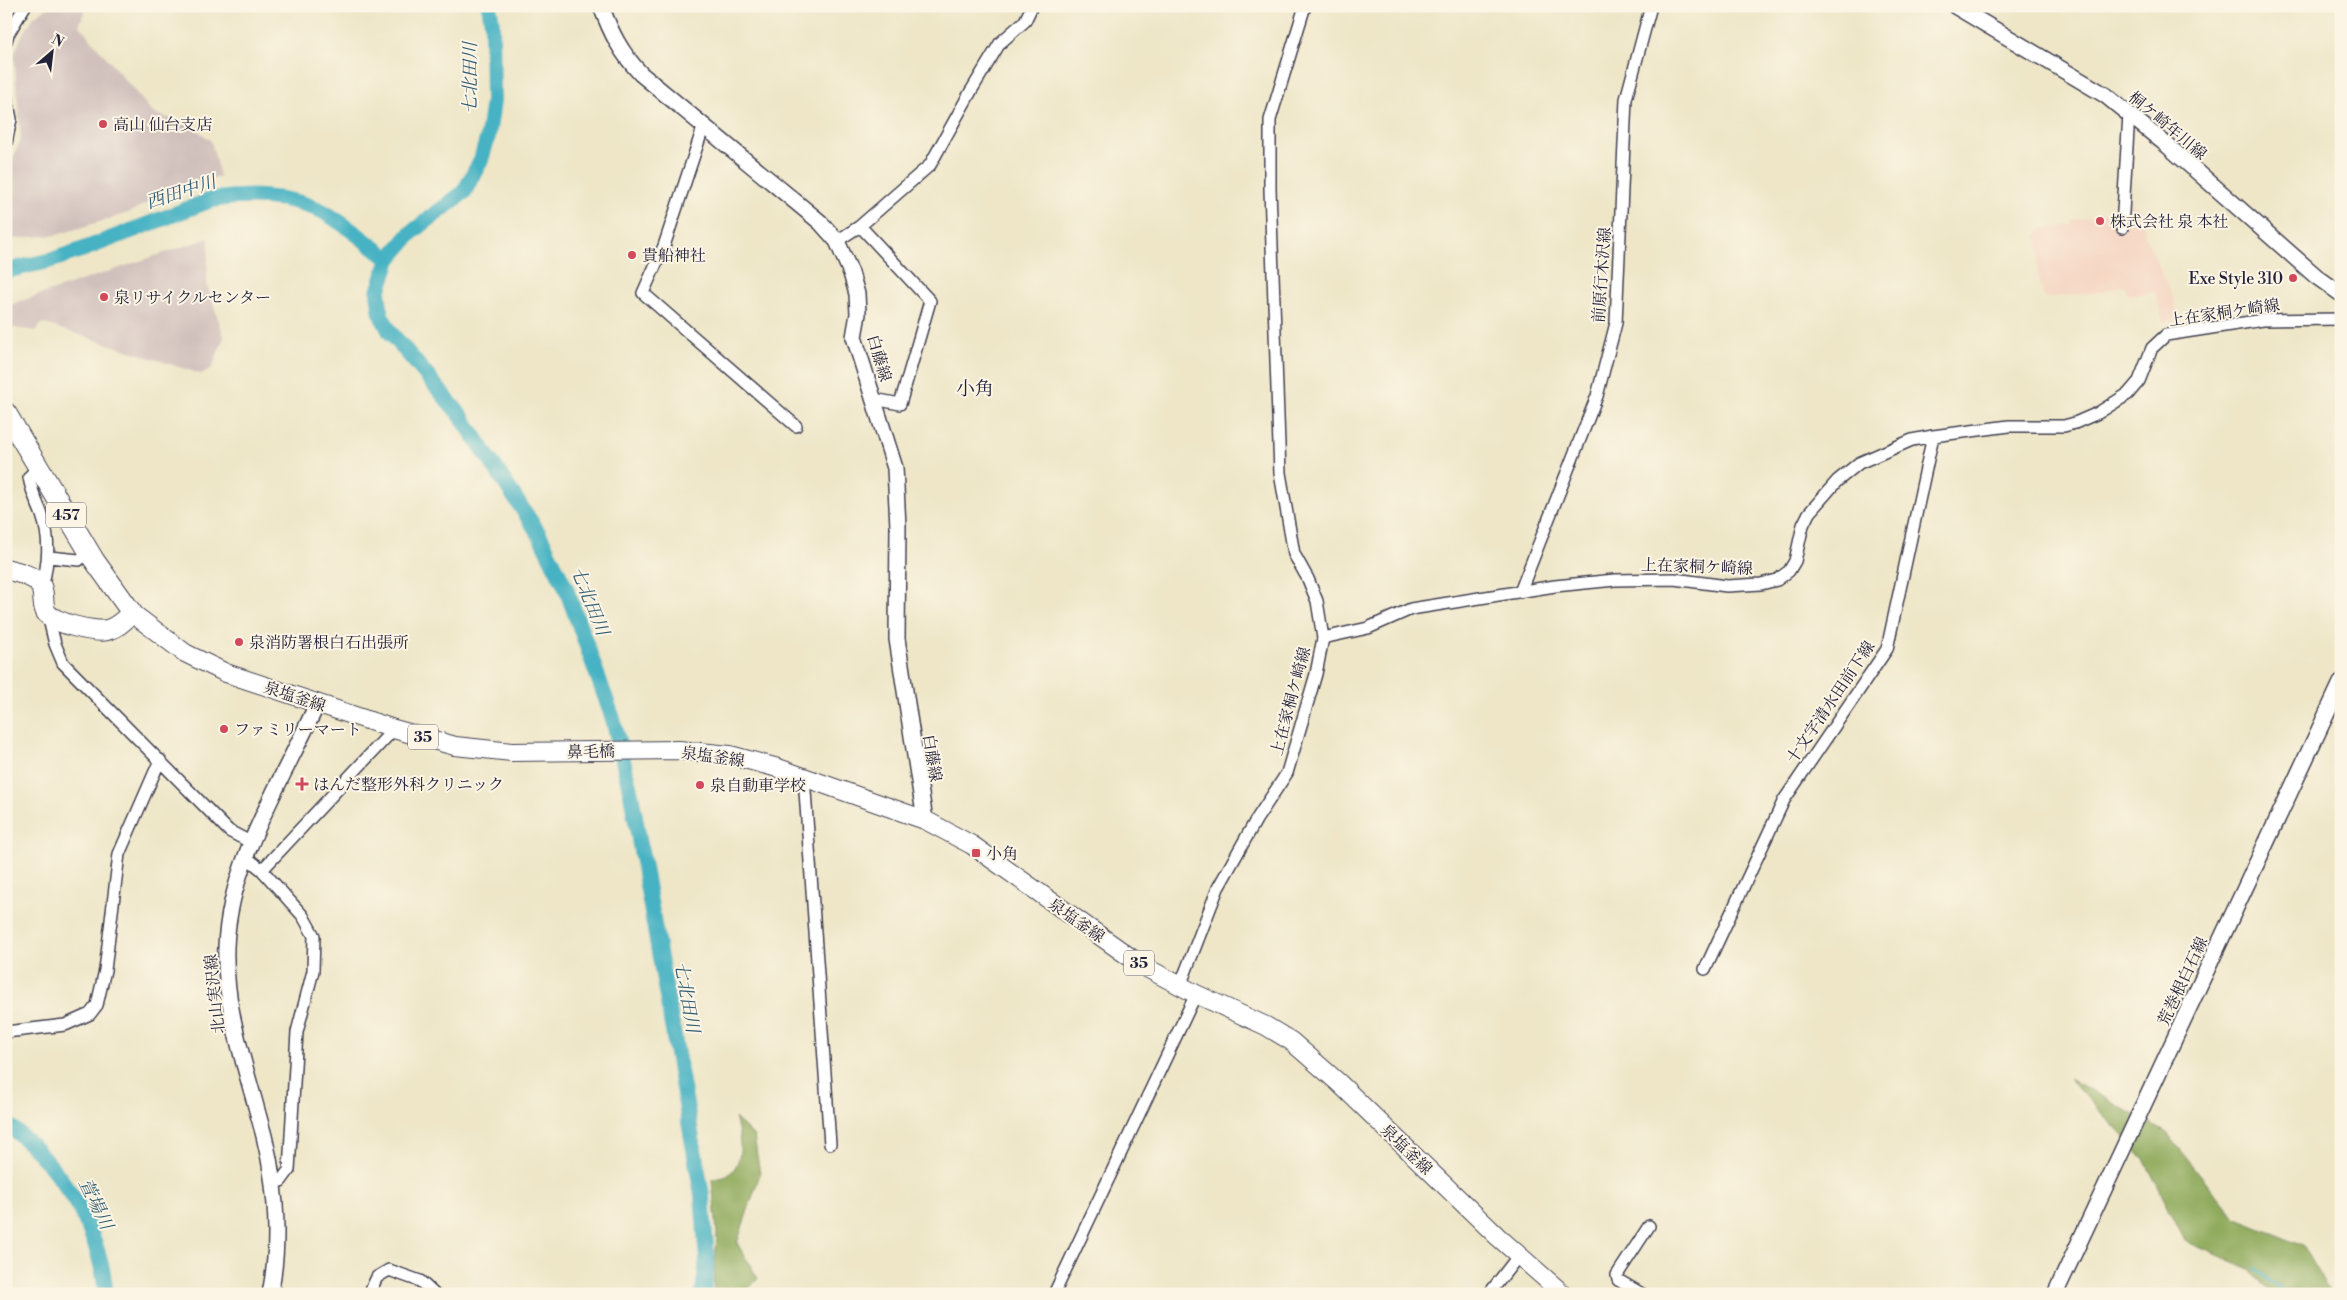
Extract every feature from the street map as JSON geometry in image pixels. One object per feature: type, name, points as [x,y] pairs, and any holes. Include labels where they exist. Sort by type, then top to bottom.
[{"type":"highway","name":"457","points":[[6,413],[94,560],[132,613]]},
{"type":"highway","points":[[6,569],[34,579],[42,589],[45,611],[48,615],[61,622],[99,631],[117,626],[132,613]]},
{"type":"main road","name":"泉塩釜線","points":[[132,613],[164,640],[206,665],[317,704],[455,746],[481,750],[532,751]]},
{"type":"main road","name":"泉塩釜線","points":[[650,750],[702,751],[730,755],[804,777],[925,820],[972,845],[1141,965],[1188,990],[1266,1026],[1291,1041],[1339,1083],[1519,1255],[1563,1294]]},
{"type":"main road","name":"鼻毛橋","points":[[532,751],[650,750]]},
{"type":"street","points":[[6,41],[8,34],[25,6]]},
{"type":"street","name":"白藤線","points":[[601,6],[614,39],[625,57],[641,74],[820,222],[836,241],[852,273],[857,294],[858,314],[854,337],[895,468],[897,484],[897,639],[925,820]]},
{"type":"street","points":[[836,241],[860,226],[930,165],[970,91],[1000,43],[1025,21],[1032,6]]},
{"type":"street","points":[[1305,6],[1270,120],[1270,189],[1280,473],[1294,554],[1308,579],[1317,601],[1323,638]]},
{"type":"street","name":"前原行木沢線","points":[[1520,592],[1597,396],[1616,323],[1626,99],[1651,6]]},
{"type":"street","name":"桐ケ崎年川線","points":[[1955,6],[2074,75],[2129,114],[2295,258],[2341,294]]},
{"type":"street","points":[[6,95],[10,119],[6,143]]},
{"type":"street","points":[[2122,228],[2129,114]]},
{"type":"street","points":[[704,125],[664,246],[643,293],[796,426]]},
{"type":"street","points":[[860,226],[930,301],[900,404],[874,399]]},
{"type":"street","name":"上在家桐ケ崎線","points":[[1054,1294],[1188,990],[1218,888],[1256,820],[1287,773],[1316,674],[1323,638],[1368,628],[1411,610],[1520,592],[1615,580],[1674,579],[1727,586],[1761,584],[1777,580],[1789,572],[1795,561],[1803,525],[1809,513],[1837,481],[1859,463],[1912,440],[1933,436],[2010,426],[2057,426],[2075,423],[2098,413],[2128,394],[2140,381],[2152,348],[2166,335],[2263,320],[2341,319]]},
{"type":"street","name":"十文字清水田前下線","points":[[1704,969],[1784,800],[1887,648],[1933,436]]},
{"type":"street","points":[[38,468],[30,477],[30,485],[42,517],[49,558],[42,589]]},
{"type":"street","points":[[49,558],[79,560]]},
{"type":"street","points":[[48,615],[55,644],[63,663],[229,831],[252,842]]},
{"type":"street","name":"荒巻根白石線","points":[[2054,1294],[2341,683]]},
{"type":"street","name":"北山実沢線","points":[[274,1292],[273,1183],[258,1114],[238,1046],[226,978],[228,920],[245,856],[317,704]]},
{"type":"street","points":[[262,870],[394,729]]},
{"type":"street","points":[[6,1032],[64,1025],[90,1014],[96,1005],[105,970],[119,854],[160,760]]},
{"type":"street","points":[[804,777],[830,1144]]},
{"type":"street","points":[[245,856],[262,870],[303,916],[314,936],[314,971],[297,1032],[288,1170],[281,1181],[273,1183]]},
{"type":"street","points":[[1642,1294],[1618,1280],[1617,1275],[1649,1226]]},
{"type":"street","points":[[1489,1294],[1519,1255]]},
{"type":"street","points":[[369,1294],[377,1277],[388,1270],[420,1281],[434,1294]]},
{"type":"shaded area","points":[[50,6],[87,6],[79,25],[153,113],[182,122],[197,130],[211,141],[220,177],[161,195],[128,213],[57,235],[10,239],[6,215],[9,168],[21,139],[14,55],[22,35],[34,17]]},
{"type":"shaded area","points":[[2128,201],[2141,208],[2145,236],[2174,299],[2178,319],[2163,322],[2156,292],[2128,295],[2124,286],[2091,293],[2044,298],[2037,265],[2040,256],[2037,236],[2040,229],[2072,225],[2072,221],[2111,211]]},
{"type":"shaded area","points":[[209,238],[207,285],[224,337],[212,368],[201,374],[42,323],[36,331],[6,327],[6,306]]},
{"type":"green space","points":[[2069,1078],[2167,1133],[2235,1218],[2304,1246],[2332,1294],[2273,1294],[2251,1270],[2185,1241],[2144,1159]]},
{"type":"green space","points":[[735,1118],[754,1136],[760,1174],[737,1243],[758,1279],[742,1294],[713,1294],[717,1233],[712,1179],[727,1176],[734,1170],[737,1163],[740,1140]]},
{"type":"waterway","name":"七北田川","points":[[489,6],[492,23],[493,101],[488,136],[481,160],[464,192],[411,233],[389,259],[378,292],[381,315],[390,332],[461,416],[539,534],[565,586],[613,719],[631,794],[702,1195],[707,1260],[703,1294]]},
{"type":"waterway","name":"西田中川","points":[[6,271],[52,260],[84,249],[211,200],[238,197],[266,197],[308,205],[329,215],[389,259]]},
{"type":"waterway","name":"萱場川","points":[[6,1123],[43,1158],[60,1177],[74,1198],[95,1244],[106,1294]]},
{"type":"waterway","points":[[2255,1268],[2287,1294]]},
{"type":"place","name":"高山 仙台支店","points":[[103,124]]},
{"type":"place","name":"株式会社 泉 本社","points":[[2100,221]]},
{"type":"place","name":"貴船神社","points":[[632,255]]},
{"type":"place","name":"Exe Style 310","points":[[2293,278]]},
{"type":"place","name":"泉リサイクルセンター","points":[[104,297]]},
{"type":"place","name":"泉消防署根白石出張所","points":[[239,642]]},
{"type":"place","name":"ファミリーマート","points":[[224,729]]},
{"type":"place","name":"はんだ整形外科クリニック","points":[[302,784]]},
{"type":"place","name":"泉自動車学校","points":[[700,785]]},
{"type":"place","name":"小角","points":[[976,853]]},
{"type":"district","name":"小角","points":[[975,388]]}]
